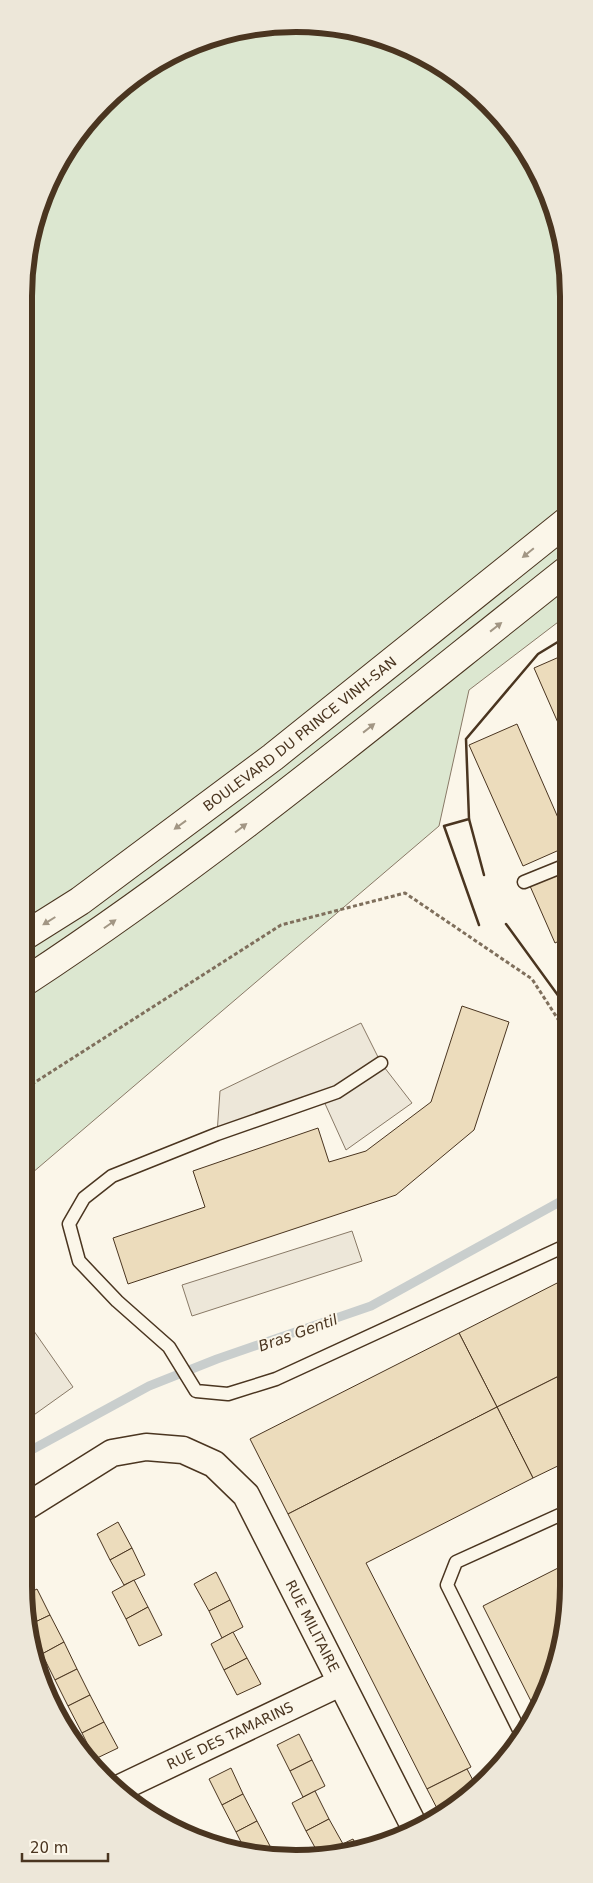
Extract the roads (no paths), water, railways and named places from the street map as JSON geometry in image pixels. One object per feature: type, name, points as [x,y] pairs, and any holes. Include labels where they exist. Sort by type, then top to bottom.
[{"type":"main road","name":"BOULEVARD DU PRINCE VINH-SAN","points":[[32,931],[80,901],[273,757],[560,527]]},
{"type":"main road","points":[[32,977],[152,894],[252,820],[560,576]]},
{"type":"street","name":"RUE MILITAIRE","points":[[32,1503],[112,1453],[146,1447],[183,1450],[214,1464],[246,1495],[412,1824]]},
{"type":"street","name":"RUE DES TAMARINS","points":[[124,1786],[340,1683]]},
{"type":"lane","points":[[524,882],[560,867]]},
{"type":"lane","points":[[381,1063],[337,1092],[217,1134],[112,1176],[84,1198],[69,1224],[79,1261],[117,1301],[169,1347],[196,1391],[228,1394],[276,1379],[560,1248]]},
{"type":"lane","points":[[519,1729],[447,1585],[456,1562],[560,1514]]},
{"type":"waterway","name":"Bras Gentil","points":[[32,1450],[149,1386],[217,1359],[371,1306],[560,1202]]}]
